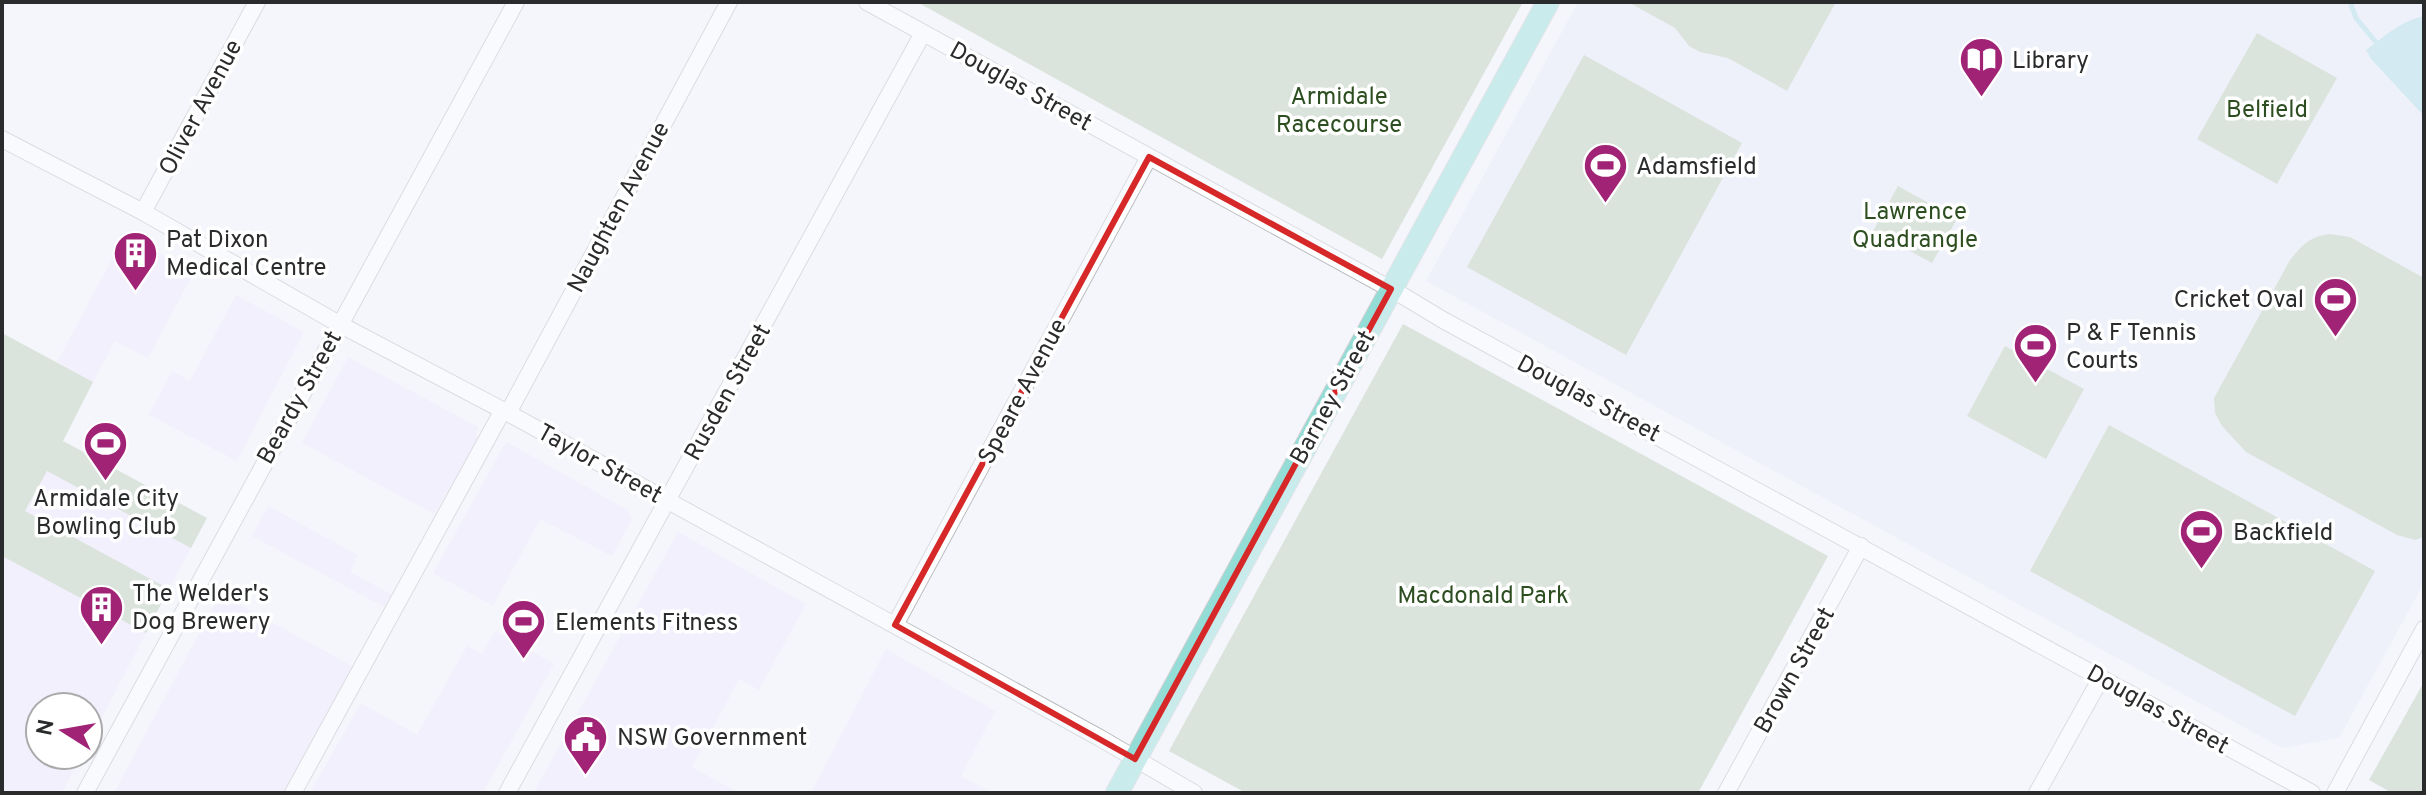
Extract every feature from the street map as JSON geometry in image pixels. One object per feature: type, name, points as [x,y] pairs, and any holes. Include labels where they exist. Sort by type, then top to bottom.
[{"type":"main road","name":"Barney Street","points":[[1117,793],[1548,2]]},
{"type":"street","name":"Oliver Avenue","points":[[143,212],[257,2]]},
{"type":"street","name":"Beardy Street","points":[[85,793],[516,2]]},
{"type":"street","name":"Naughten Avenue","points":[[293,793],[729,2]]},
{"type":"street","name":"Douglas Street","points":[[867,2],[2312,793]]},
{"type":"street","name":"Rusden Street","points":[[507,793],[923,33]]},
{"type":"street","name":"Taylor Street","points":[[2,139],[143,212],[339,324],[506,411],[1194,793]]},
{"type":"street","name":"Speare Avenue","points":[[895,625],[1149,157]]},
{"type":"street","name":"Brown Street","points":[[1726,793],[1861,546]]},
{"type":"street","points":[[2335,793],[2424,629]]},
{"type":"street","points":[[2037,793],[2101,678]]},
{"type":"highlighted area","points":[[1149,157],[1391,289],[1135,759],[895,625]]},
{"type":"shaded area","points":[[1578,2],[2424,2],[2424,583],[2339,738],[2282,748],[1426,281]]},
{"type":"shaded area","points":[[125,235],[194,272],[148,358],[115,341],[93,382],[57,362]]},
{"type":"shaded area","points":[[236,295],[304,332],[237,461],[149,415],[172,371],[190,381]]},
{"type":"shaded area","points":[[348,357],[478,427],[478,440],[434,514],[302,443]]},
{"type":"shaded area","points":[[506,442],[628,510],[632,519],[612,556],[540,519],[493,606],[433,573]]},
{"type":"shaded area","points":[[47,471],[191,548],[169,589],[25,512]]},
{"type":"shaded area","points":[[268,506],[358,555],[350,572],[391,594],[384,607],[252,536]]},
{"type":"shaded area","points":[[678,532],[806,604],[759,690],[739,679],[692,767],[739,793],[541,793],[535,790]]},
{"type":"shaded area","points":[[2,556],[146,633],[104,713],[104,691],[24,691],[24,771],[74,771],[62,793],[2,793]]},
{"type":"shaded area","points":[[220,594],[352,666],[283,793],[114,793]]},
{"type":"shaded area","points":[[495,631],[554,664],[483,793],[310,793],[361,703],[417,735],[467,646],[482,654]]},
{"type":"shaded area","points":[[886,649],[995,711],[961,776],[992,793],[811,793]]},
{"type":"green space","name":"Armidale Racecourse","points":[[917,2],[1523,2],[1382,259]]},
{"type":"green space","points":[[1628,2],[1836,2],[1787,91],[1728,58],[1700,52],[1689,46],[1675,28]]},
{"type":"green space","name":"Belfield","points":[[2257,33],[2337,78],[2277,184],[2197,139]]},
{"type":"green space","name":"Adamsfield","points":[[1584,55],[1742,143],[1626,355],[1467,267]]},
{"type":"green space","name":"Lawrence Quadrangle","points":[[1898,186],[1957,219],[1932,263],[1873,231]]},
{"type":"green space","name":"Cricket Oval","points":[[2330,234],[2350,237],[2424,278],[2424,537],[2415,540],[2397,535],[2246,452],[2222,426],[2215,413],[2214,398],[2290,260],[2307,242]]},
{"type":"green space","name":"Macdonald Park","points":[[1403,324],[1828,556],[1698,793],[1246,793],[1169,751]]},
{"type":"green space","name":"Armidale City Bowling Club","points":[[2,333],[93,382],[63,441],[207,518],[191,548],[47,471],[25,511],[169,589],[146,633],[2,556]]},
{"type":"green space","points":[[2005,346],[2084,389],[2046,459],[1967,416]]},
{"type":"green space","name":"Backfield","points":[[2109,425],[2375,571],[2295,716],[2030,571]]},
{"type":"green space","points":[[2424,682],[2424,793],[2392,793],[2369,780]]},
{"type":"water","points":[[2424,16],[2424,116],[2366,50],[2400,25]]},
{"type":"waterway","points":[[2350,2],[2356,18],[2380,47]]},
{"type":"place","name":"Library","points":[[1981,99]]},
{"type":"place","name":"Adamsfield","points":[[1605,205]]},
{"type":"place","name":"Pat Dixon Medical Centre","points":[[135,292]]},
{"type":"place","name":"Cricket Oval","points":[[2335,338]]},
{"type":"place","name":"P & F Tennis Courts","points":[[2035,385]]},
{"type":"place","name":"Armidale City Bowling Club","points":[[106,483]]},
{"type":"place","name":"Backfield","points":[[2202,571]]},
{"type":"place","name":"The Welder's Dog Brewery","points":[[101,646]]},
{"type":"place","name":"Elements Fitness","points":[[524,661]]},
{"type":"place","name":"NSW Government","points":[[586,776]]}]
